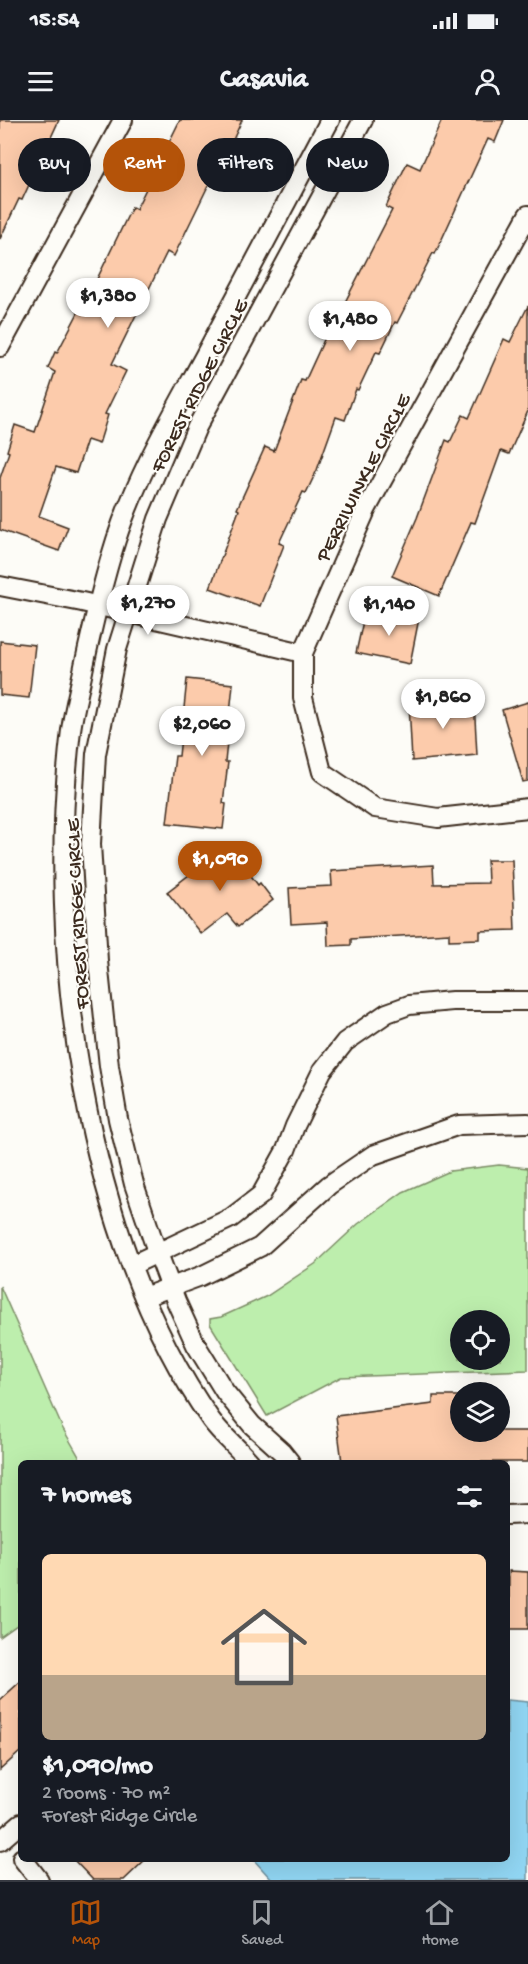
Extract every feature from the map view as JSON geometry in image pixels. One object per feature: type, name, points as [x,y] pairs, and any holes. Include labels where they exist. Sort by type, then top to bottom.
[{"type":"street","points":[[2,336],[123,120]]},
{"type":"street","name":"FOREST RIDGE CIRCLE","points":[[248,1460],[213,1422],[180,1370],[144,1297],[112,1205],[94,1137],[79,1060],[66,965],[63,851],[71,726],[116,538],[153,452],[330,120]]},
{"type":"street","name":"FOREST RIDGE CIRCLE","points":[[288,1460],[252,1425],[225,1392],[196,1345],[158,1253],[117,1119],[98,961],[91,844],[96,754],[117,649],[158,519],[197,428],[363,120]]},
{"type":"street","name":"PERRIWINKLE CIRCLE","points":[[528,215],[366,510],[303,653],[303,698],[322,772],[330,778],[375,808],[438,818],[528,808]]},
{"type":"street","points":[[0,586],[99,606],[303,653]]},
{"type":"street","points":[[132,1265],[231,1218],[261,1195],[286,1150],[322,1071],[345,1042],[387,1013],[409,1005],[452,1001],[528,1001]]},
{"type":"street","points":[[144,1297],[201,1276],[260,1247],[329,1185],[373,1155],[459,1125],[528,1123]]},
{"type":"street","points":[[510,1515],[528,1514]]},
{"type":"street","points":[[18,1826],[3,1839],[18,1854]]},
{"type":"street","points":[[25,1862],[39,1880]]},
{"type":"green space","points":[[499,1165],[528,1168],[528,1370],[341,1377],[267,1416],[210,1324],[210,1319],[221,1317],[267,1296],[315,1264],[358,1224],[403,1192],[450,1171]]},
{"type":"green space","points":[[0,1286],[62,1427],[81,1460],[18,1460],[18,1624],[0,1637]]},
{"type":"water","points":[[510,1700],[528,1702],[528,1880],[272,1880],[256,1862],[510,1862]]},
{"type":"building","points":[[0,120],[59,120],[51,138],[18,138],[18,192],[26,192],[22,200],[19,199],[0,239]]},
{"type":"building","points":[[180,120],[242,120],[234,138],[197,138],[197,192],[205,192],[174,256],[167,252],[112,364],[126,371],[105,414],[108,415],[99,444],[87,440],[76,473],[56,467],[39,516],[68,527],[59,551],[0,530],[0,478],[9,452],[7,451],[15,425],[35,432],[55,372],[48,368],[79,311],[81,312],[132,207],[136,209],[144,192],[185,192],[185,138],[171,138]]},
{"type":"building","points":[[442,120],[504,120],[495,142],[488,139],[435,254],[433,253],[380,353],[376,352],[358,390],[356,389],[345,420],[336,417],[317,470],[306,493],[303,492],[279,543],[284,545],[260,606],[210,588],[239,510],[237,509],[265,447],[274,451],[301,380],[305,381],[339,307],[342,308],[392,210],[386,207],[407,163],[420,169]]},
{"type":"building","points":[[528,306],[528,411],[509,454],[501,451],[475,523],[471,522],[439,596],[392,576],[417,518],[446,440],[450,442],[463,415],[469,418],[504,339],[510,342]]},
{"type":"building","points":[[376,609],[419,618],[410,664],[356,653],[363,621],[373,623]]},
{"type":"building","points":[[0,641],[35,645],[29,698],[0,695]]},
{"type":"building","points":[[187,679],[233,684],[225,762],[228,762],[223,803],[226,804],[223,829],[167,823],[175,756],[179,756]]},
{"type":"building","points":[[474,700],[477,755],[412,761],[409,703]]},
{"type":"building","points":[[528,702],[528,781],[523,782],[502,710]]},
{"type":"building","points":[[228,845],[258,885],[260,883],[273,900],[238,927],[227,914],[201,934],[167,892]]},
{"type":"building","points":[[487,860],[512,860],[515,930],[480,931],[480,939],[449,940],[449,933],[351,939],[351,945],[328,946],[327,922],[291,924],[289,888],[332,886],[331,871],[433,865],[434,884],[488,883]]},
{"type":"building","points":[[433,1396],[450,1396],[450,1442],[510,1442],[510,1431],[528,1431],[528,1462],[510,1462],[510,1460],[342,1460],[336,1416],[433,1404]]},
{"type":"building","points":[[510,1571],[528,1572],[528,1629],[510,1629]]},
{"type":"building","points":[[18,1684],[18,1754],[0,1770],[0,1700]]},
{"type":"building","points":[[76,1862],[143,1862],[124,1880],[93,1880]]}]
